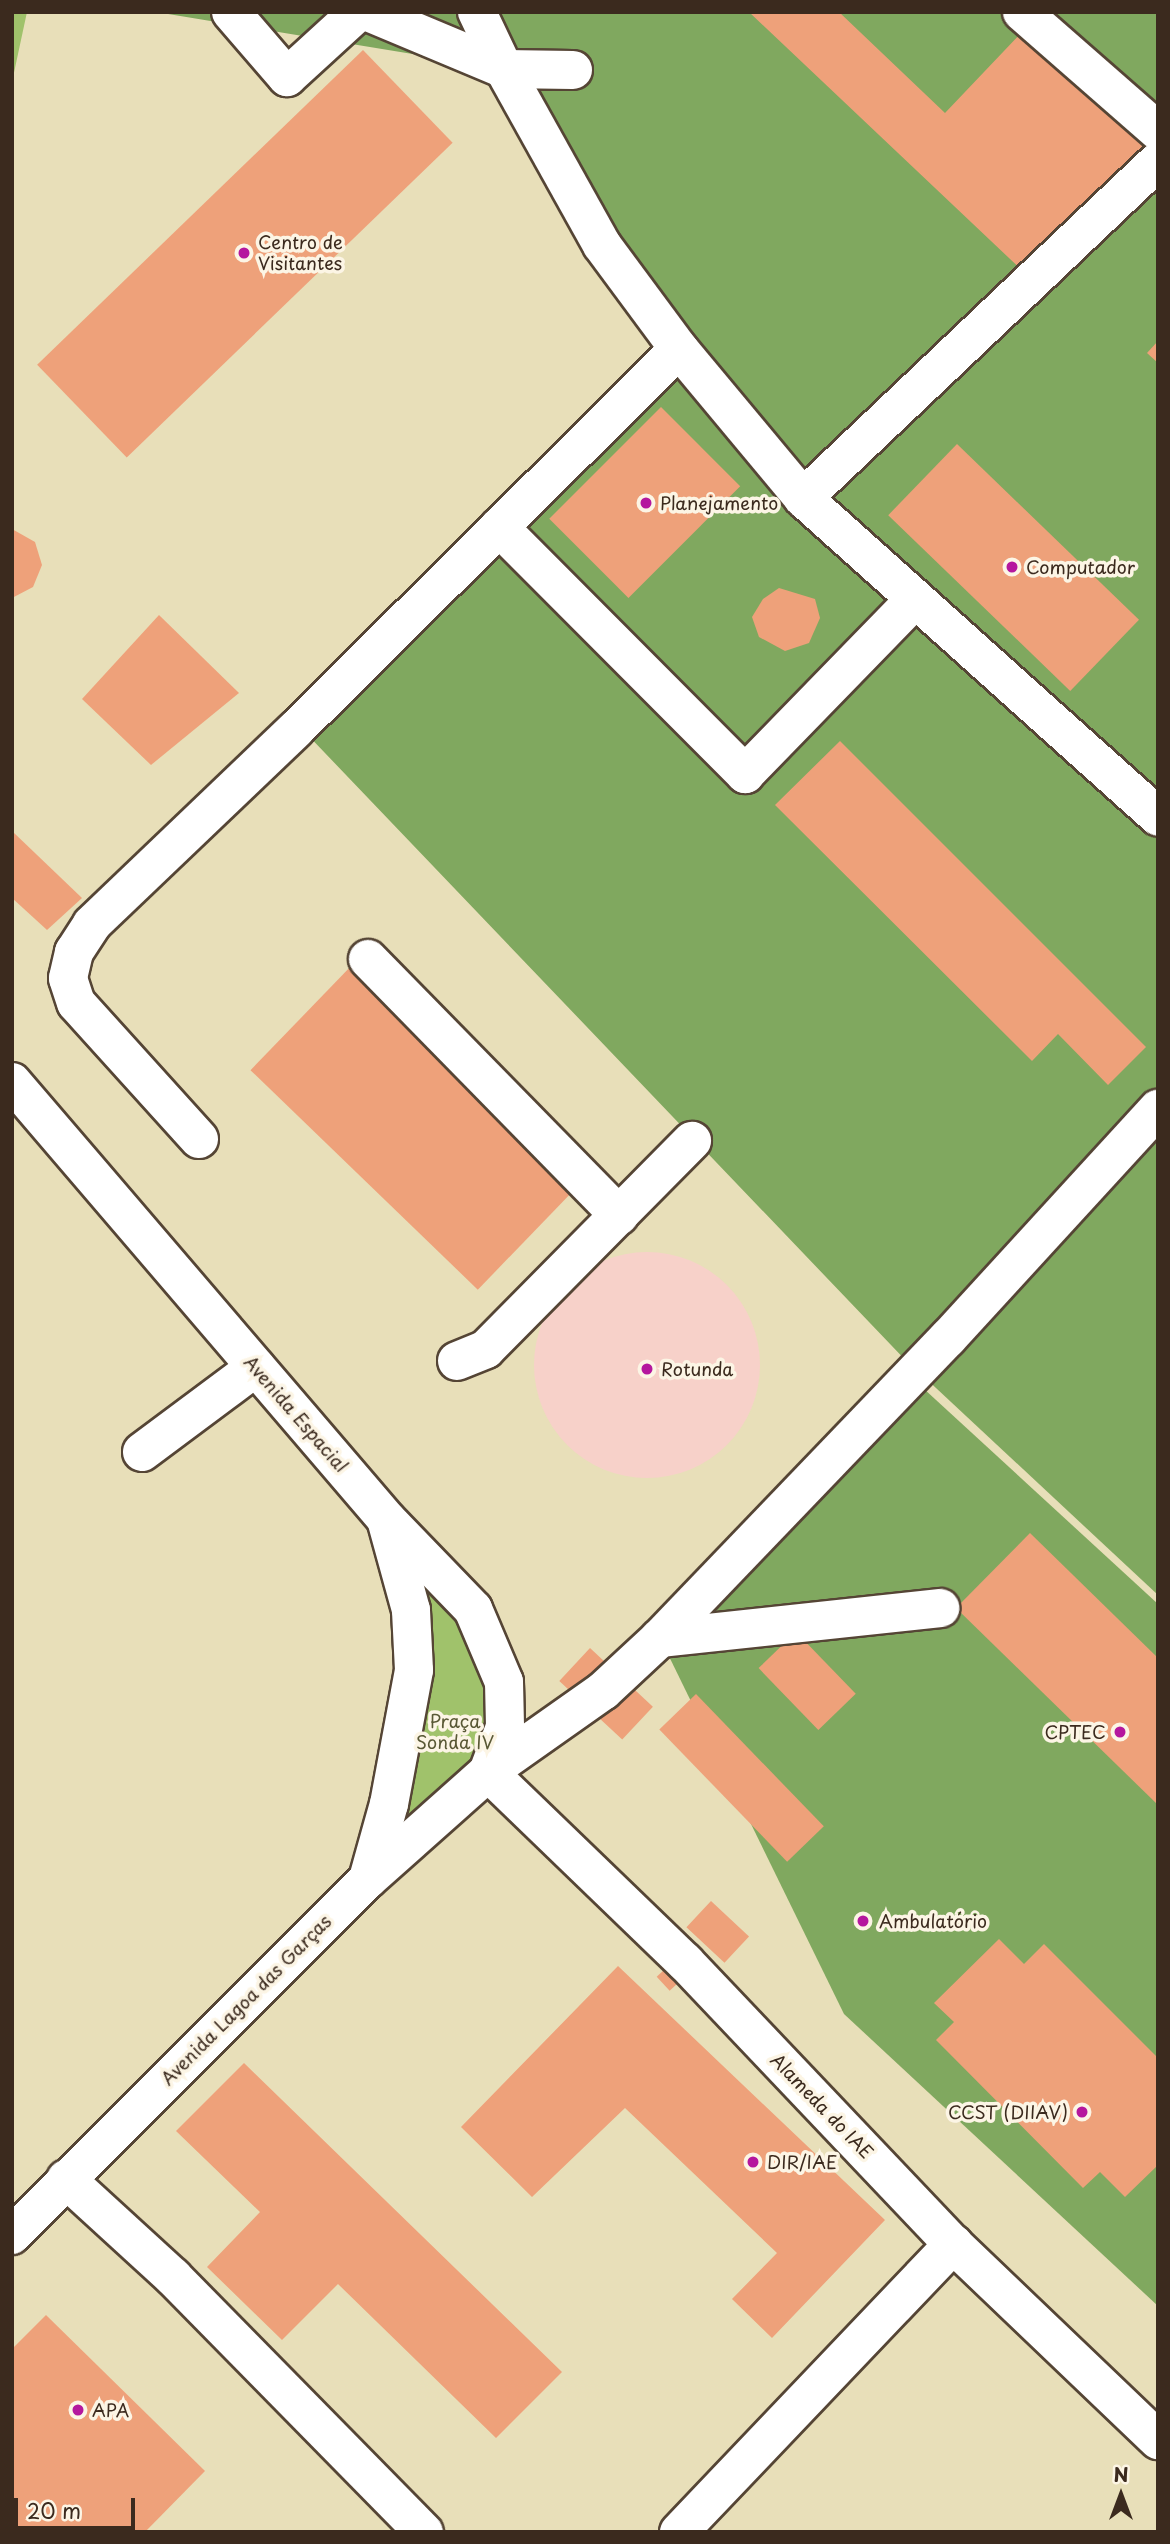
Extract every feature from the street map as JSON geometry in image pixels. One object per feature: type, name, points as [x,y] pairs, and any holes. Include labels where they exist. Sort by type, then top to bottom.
[{"type":"lane","points":[[231,12],[287,77],[358,12]]},
{"type":"lane","points":[[369,12],[504,69],[573,70]]},
{"type":"lane","points":[[477,12],[504,69],[602,245],[679,349],[803,498],[913,601],[1158,817]]},
{"type":"lane","points":[[1022,12],[1158,131]]},
{"type":"lane","points":[[803,498],[1158,160]]},
{"type":"lane","points":[[199,1139],[76,1003],[68,978],[71,965],[92,924],[295,730],[679,349]]},
{"type":"lane","points":[[499,527],[746,774],[913,601]]},
{"type":"lane","points":[[368,960],[619,1215]]},
{"type":"lane","name":"Avenida Espacial","points":[[12,1082],[387,1520],[473,1609],[504,1682],[505,1727],[488,1772]]},
{"type":"lane","name":"Avenida Lagoa das Garças","points":[[12,2235],[368,1879],[488,1772],[603,1691],[660,1638],[948,1338],[1158,1109]]},
{"type":"lane","points":[[457,1362],[486,1349],[692,1141]]},
{"type":"lane","points":[[142,1452],[256,1367]]},
{"type":"lane","points":[[368,1879],[389,1804],[414,1670],[411,1610],[387,1520]]},
{"type":"lane","points":[[660,1638],[940,1608]]},
{"type":"lane","name":"Alameda do IAE","points":[[488,1772],[685,1962],[953,2244],[1158,2440]]},
{"type":"lane","points":[[66,2179],[173,2277],[424,2532]]},
{"type":"lane","points":[[679,2532],[953,2244]]},
{"type":"shaded area","name":"Rotunda","points":[[636,1252],[658,1252],[700,1265],[727,1285],[747,1312],[758,1343],[758,1387],[747,1418],[727,1445],[700,1465],[680,1473],[658,1478],[636,1478],[594,1465],[560,1437],[547,1418],[539,1398],[534,1376],[534,1354],[547,1312],[575,1278],[594,1265],[614,1257]]},
{"type":"green space","points":[[12,12],[27,12],[12,82]]},
{"type":"green space","points":[[156,12],[1158,12],[1158,161],[803,498],[679,349],[504,69]]},
{"type":"green space","points":[[1158,171],[1158,822],[805,498]]},
{"type":"green space","points":[[680,355],[801,502],[1158,836],[1158,1103],[913,1368],[303,730]]},
{"type":"green space","points":[[1158,1133],[1158,1595],[921,1374]]},
{"type":"green space","points":[[911,1377],[1158,1604],[1158,2306],[844,2014],[660,1638]]},
{"type":"green space","name":"Praça Sonda IV","points":[[415,1570],[455,1616],[486,1682],[488,1740],[471,1768],[416,1819],[399,1825],[427,1712]]},
{"type":"building","points":[[749,12],[839,12],[945,113],[1022,32],[1148,150],[1028,276]]},
{"type":"building","name":"Centro de Visitantes","points":[[363,50],[453,143],[127,457],[37,365]]},
{"type":"building","points":[[1158,341],[1158,363],[1147,353]]},
{"type":"building","name":"Planejamento","points":[[661,407],[740,486],[628,598],[549,519]]},
{"type":"building","name":"Computador","points":[[957,444],[1139,620],[1070,691],[888,515]]},
{"type":"building","points":[[12,529],[35,542],[42,565],[33,587],[12,598]]},
{"type":"building","points":[[779,588],[815,599],[820,618],[809,643],[785,651],[759,637],[752,617],[763,599]]},
{"type":"building","points":[[159,615],[239,693],[151,765],[82,699]]},
{"type":"building","points":[[840,741],[1146,1047],[1108,1085],[1058,1034],[1032,1061],[775,805]]},
{"type":"building","points":[[12,831],[82,898],[47,930],[12,898]]},
{"type":"building","points":[[354,963],[581,1183],[478,1290],[250,1070]]},
{"type":"building","name":"CPTEC","points":[[1030,1533],[1158,1658],[1158,1805],[956,1608]]},
{"type":"building","points":[[796,1632],[856,1694],[818,1730],[759,1668]]},
{"type":"building","points":[[590,1648],[653,1707],[622,1740],[559,1681]]},
{"type":"building","points":[[696,1694],[824,1826],[787,1862],[659,1729]]},
{"type":"building","points":[[711,1901],[749,1936],[724,1963],[686,1927]]},
{"type":"building","name":"CCST (DIIAV)","points":[[999,1939],[1024,1964],[1044,1944],[1158,2058],[1158,2165],[1125,2197],[1100,2172],[1083,2188],[936,2040],[954,2022],[934,2003]]},
{"type":"building","points":[[694,1942],[707,1956],[670,1991],[657,1977]]},
{"type":"building","name":"DIR/IAE","points":[[618,1966],[885,2220],[772,2338],[732,2299],[777,2253],[625,2108],[532,2197],[461,2127]]},
{"type":"building","points":[[244,2063],[562,2372],[496,2438],[338,2284],[282,2340],[207,2267],[260,2212],[176,2131]]},
{"type":"building","name":"APA","points":[[46,2315],[205,2471],[145,2532],[12,2532],[12,2349]]},
{"type":"place","name":"Centro de Visitantes","points":[[244,253]]},
{"type":"place","name":"Planejamento","points":[[646,503]]},
{"type":"place","name":"Computador","points":[[1012,567]]},
{"type":"place","name":"Rotunda","points":[[647,1369]]},
{"type":"place","name":"CPTEC","points":[[1120,1732]]},
{"type":"place","name":"Ambulatório","points":[[863,1921]]},
{"type":"place","name":"CCST (DIIAV)","points":[[1082,2112]]},
{"type":"place","name":"DIR/IAE","points":[[753,2162]]},
{"type":"place","name":"APA","points":[[78,2410]]}]
